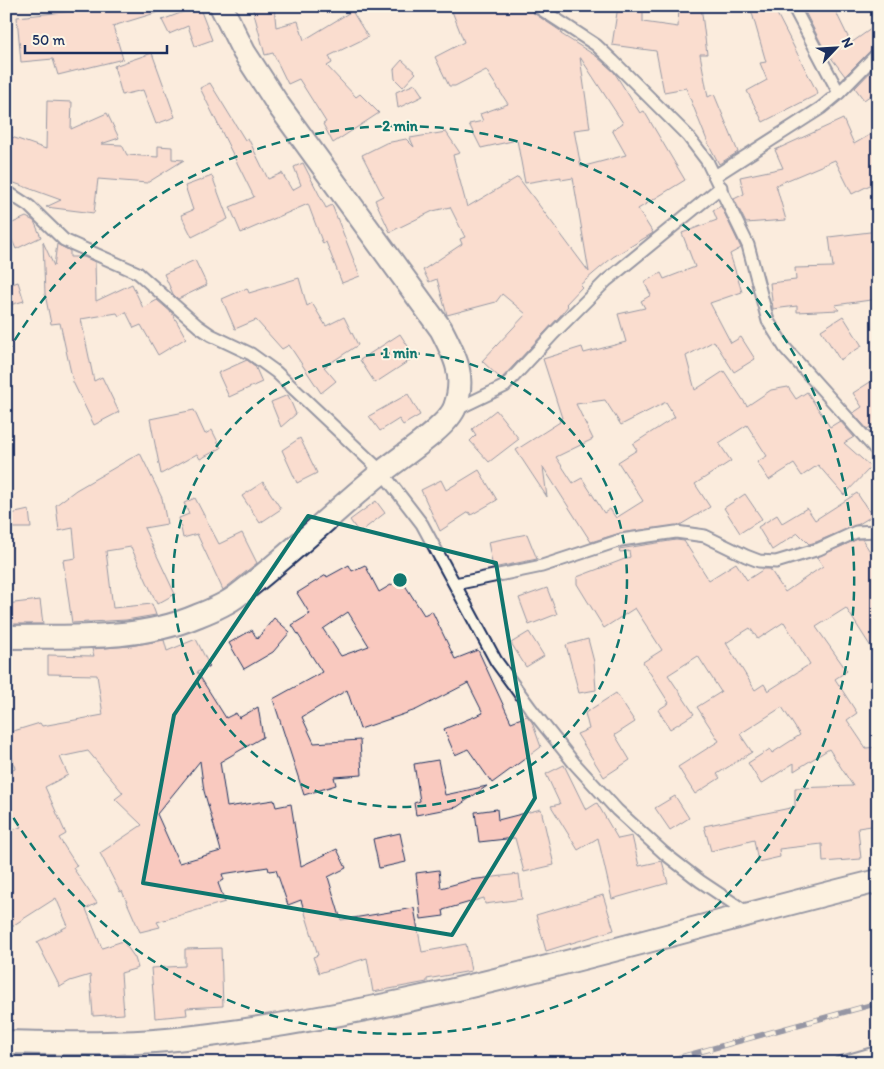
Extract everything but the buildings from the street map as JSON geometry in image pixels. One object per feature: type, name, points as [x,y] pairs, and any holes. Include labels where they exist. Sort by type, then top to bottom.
[{"type":"street","points":[[6,637],[102,635],[152,630],[197,617],[236,597],[382,472],[439,427],[454,410],[462,384],[456,358],[441,329],[279,106],[244,52],[221,6]]},
{"type":"street","points":[[6,1042],[96,1043],[166,1040],[236,1031],[406,1002],[470,987],[748,912],[878,881]]},
{"type":"lane","points":[[536,6],[596,45],[688,136],[715,176],[748,245],[768,321],[785,348],[878,452]]},
{"type":"lane","points":[[792,6],[839,93]]},
{"type":"lane","points":[[715,176],[797,125],[839,93],[878,53]]},
{"type":"lane","points":[[454,410],[505,386],[606,280],[721,187]]},
{"type":"lane","points":[[6,191],[29,206],[64,240],[138,273],[198,326],[211,335],[251,354],[276,372],[382,472],[422,524],[492,653],[508,677],[574,763],[616,810],[664,853],[700,881],[748,912]]},
{"type":"lane","points":[[455,584],[542,566],[621,540],[676,532],[706,536],[759,561],[776,562],[818,549],[856,532],[878,531]]},
{"type":"lane","points":[[840,1063],[878,1052]]},
{"type":"highlighted area","points":[[308,516],[496,563],[535,798],[452,935],[143,883],[174,715]]},
{"type":"waterway","points":[[91,1056],[91,1063]]},
{"type":"railway","points":[[659,1063],[878,1003]]}]
